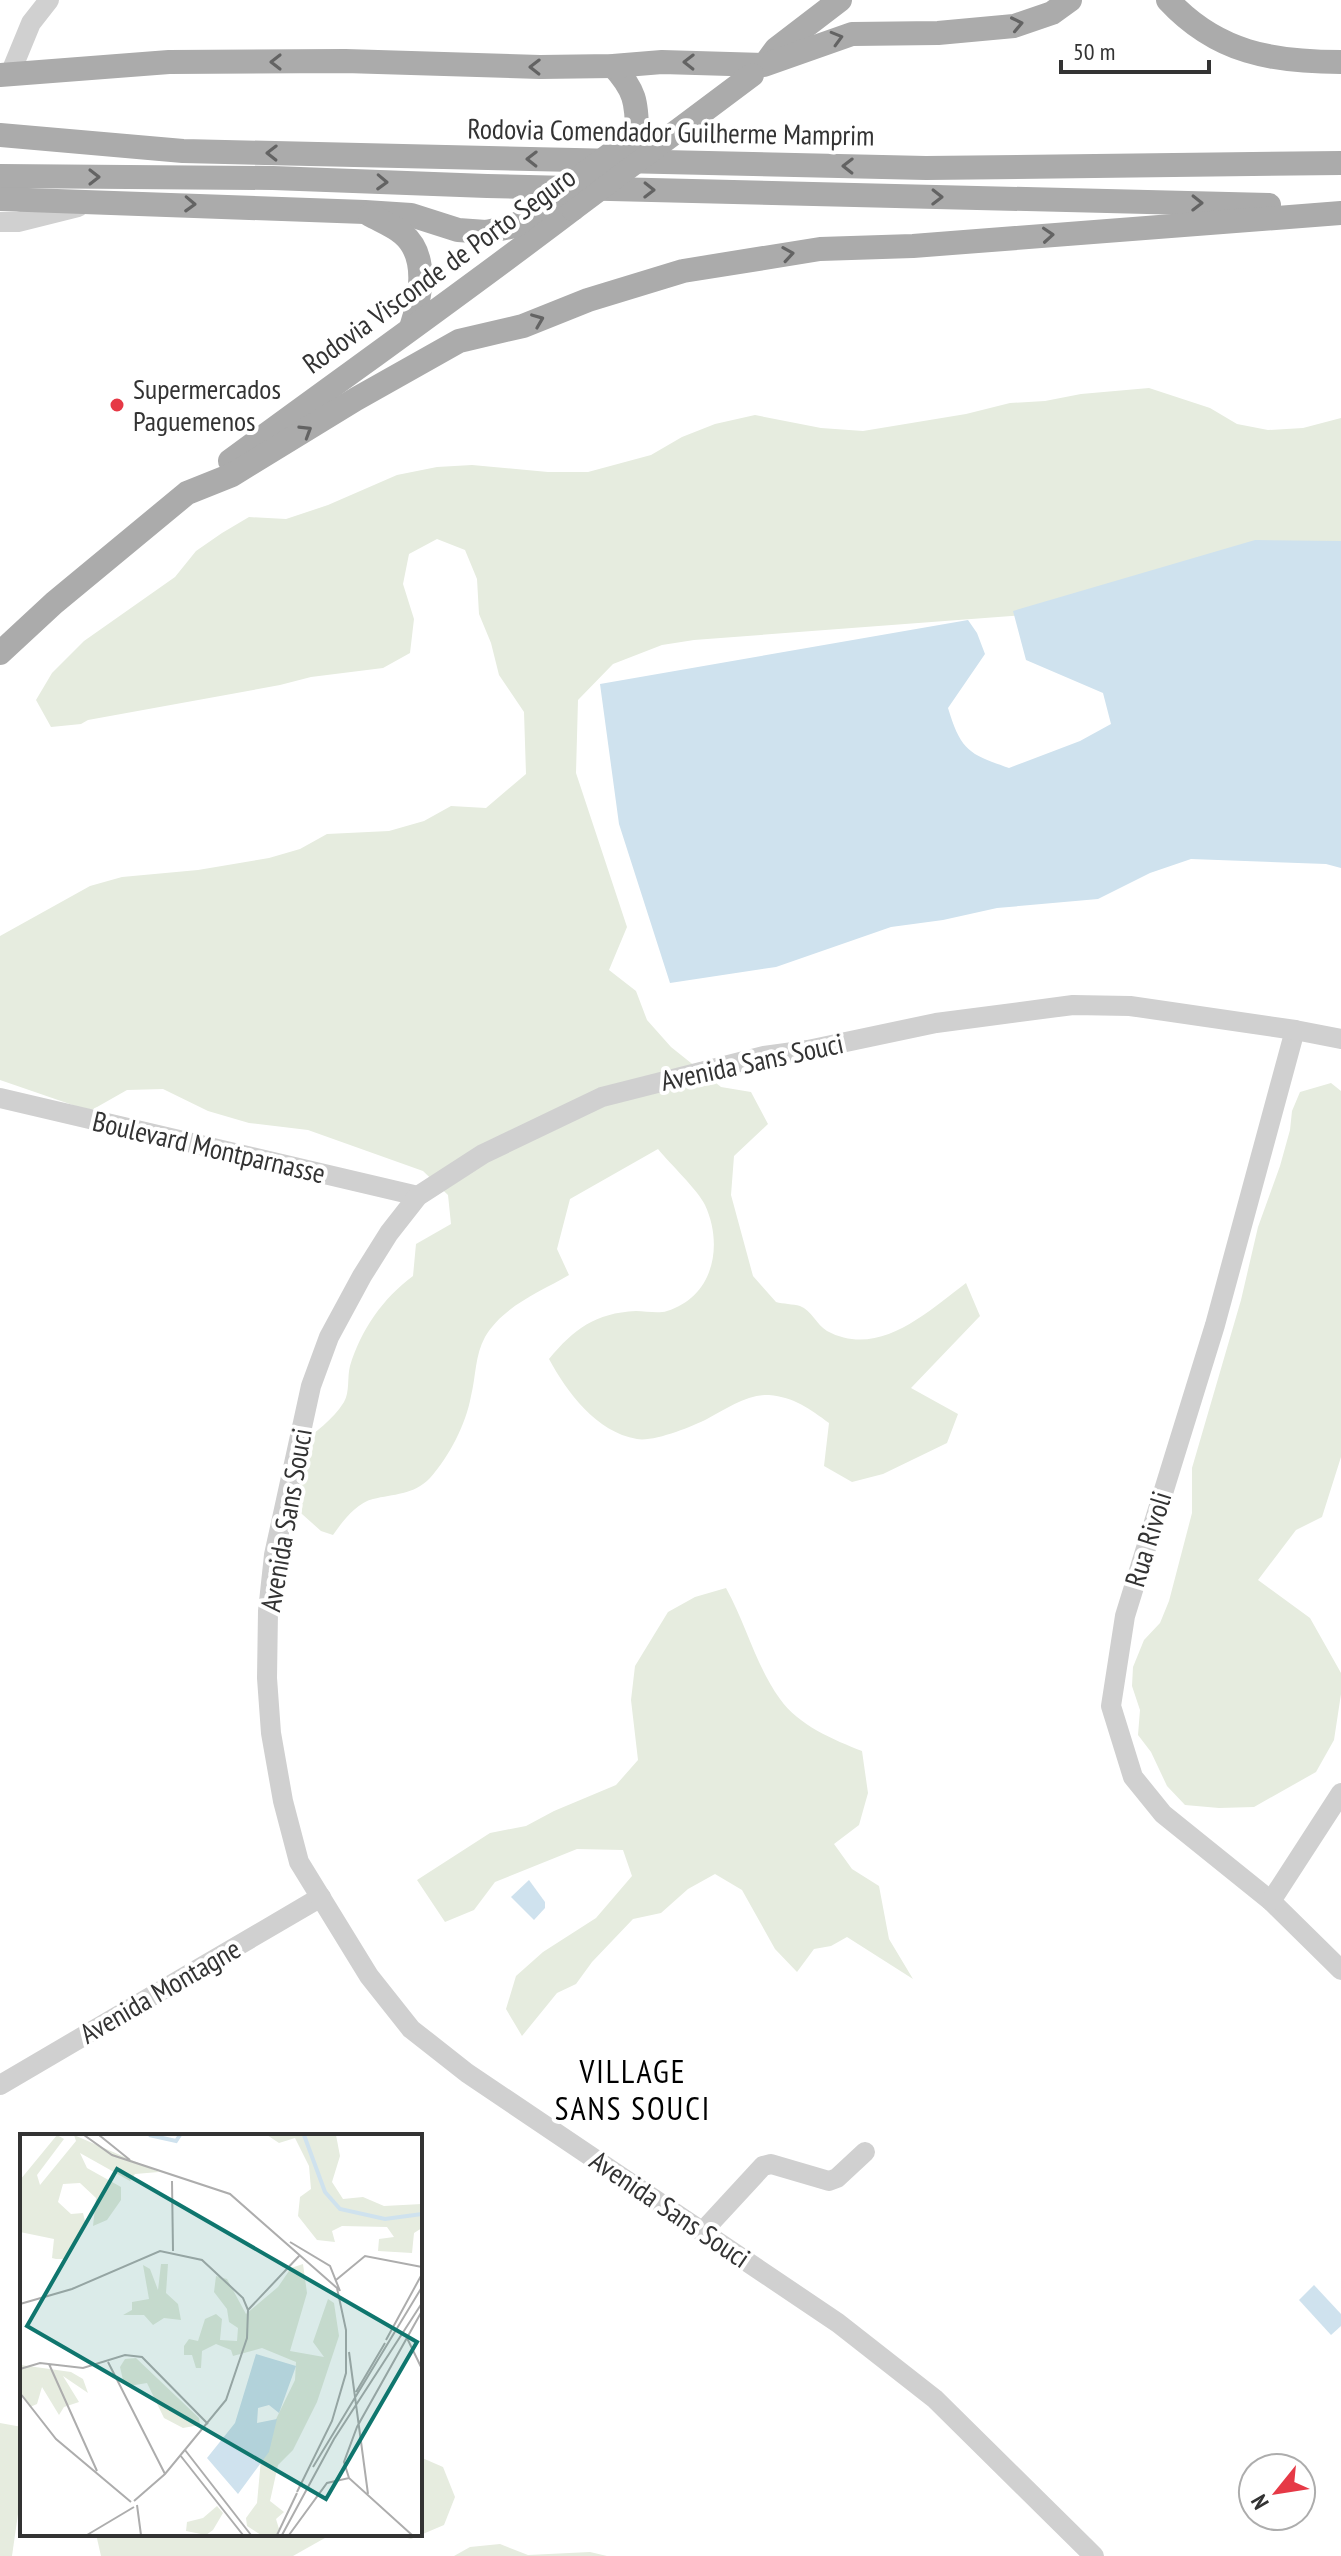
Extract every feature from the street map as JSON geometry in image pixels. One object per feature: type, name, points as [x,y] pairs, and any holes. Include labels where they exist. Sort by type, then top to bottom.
[{"type":"main road","name":"Rodovia Visconde de Porto Seguro","points":[[0,633],[74,575],[453,300],[758,70],[776,49],[840,0]]},
{"type":"main road","name":"Rodovia Visconde de Porto Seguro","points":[[758,70],[822,42],[852,34],[938,33],[1014,26],[1052,13],[1070,0]]},
{"type":"main road","points":[[1168,0],[1190,21],[1238,50],[1269,57],[1341,62]]},
{"type":"main road","points":[[5,74],[169,62],[345,61],[540,67],[662,62],[758,70]]},
{"type":"main road","points":[[0,199],[411,215],[458,230],[486,232],[515,226],[637,134],[633,94],[628,82],[613,66]]},
{"type":"main road","name":"Rodovia Comendador Guilherme Mamprim","points":[[0,135],[183,151],[910,167],[1341,163]]},
{"type":"main road","name":"Rodovia Comendador Guilherme Mamprim","points":[[0,176],[273,178],[1341,206]]},
{"type":"main road","points":[[365,212],[404,235],[419,262],[420,302],[411,328]]},
{"type":"main road","points":[[187,493],[232,475],[356,399],[459,341],[523,326],[588,300],[683,271],[820,249],[913,246],[1341,213]]},
{"type":"main road","name":"Rodovia Visconde de Porto Seguro","points":[[0,653],[54,603],[187,493]]},
{"type":"street","points":[[5,74],[31,23],[49,0]]},
{"type":"street","points":[[0,222],[18,222],[102,201]]},
{"type":"street","name":"Avenida Sans Souci","points":[[1094,2556],[935,2399],[838,2323],[467,2073],[411,2029],[369,1976],[299,1862],[283,1801],[271,1733],[267,1678],[268,1611],[274,1555],[311,1386],[329,1337],[389,1233],[418,1196],[483,1154],[602,1097],[764,1056],[936,1023],[1020,1011],[1087,1005],[1130,1006],[1341,1039]]},
{"type":"street","name":"Rua Rivoli","points":[[1295,1030],[1215,1325],[1125,1616],[1111,1706],[1133,1777],[1163,1814],[1271,1901],[1341,1970]]},
{"type":"street","name":"Boulevard Montparnasse","points":[[0,1098],[418,1196]]},
{"type":"street","points":[[1271,1901],[1341,1793]]},
{"type":"street","name":"Avenida Montagne","points":[[0,2085],[321,1897]]},
{"type":"street","points":[[703,2231],[763,2166],[771,2164],[829,2181],[837,2178],[865,2152]]},
{"type":"shaded area","points":[[1149,388],[1210,408],[1237,424],[1268,430],[1303,428],[1341,418],[1341,567],[1249,598],[694,640],[662,645],[613,664],[578,700],[576,773],[627,927],[609,970],[636,991],[647,1020],[671,1047],[721,1087],[751,1092],[768,1124],[734,1156],[731,1195],[753,1276],[776,1302],[804,1308],[827,1331],[846,1338],[865,1339],[884,1336],[901,1328],[966,1283],[980,1316],[911,1388],[958,1414],[947,1443],[883,1474],[852,1482],[824,1466],[829,1423],[786,1398],[769,1395],[753,1397],[682,1430],[644,1439],[622,1435],[608,1428],[584,1409],[549,1359],[558,1348],[586,1324],[597,1319],[622,1312],[663,1312],[683,1304],[704,1282],[710,1268],[714,1237],[705,1205],[658,1149],[570,1199],[557,1249],[569,1275],[512,1308],[485,1337],[477,1358],[469,1407],[461,1429],[430,1478],[410,1491],[361,1504],[333,1535],[321,1531],[293,1506],[299,1445],[329,1420],[344,1402],[350,1366],[360,1340],[383,1305],[413,1276],[416,1244],[451,1224],[448,1195],[423,1171],[308,1130],[249,1123],[208,1111],[163,1089],[127,1090],[90,1111],[0,1080],[0,936],[90,886],[122,877],[198,870],[269,858],[300,849],[327,834],[389,831],[424,821],[451,806],[486,808],[526,774],[524,712],[499,675],[479,614],[477,579],[465,550],[437,539],[409,554],[403,584],[414,619],[410,653],[383,668],[311,677],[88,720],[81,724],[51,727],[36,700],[52,673],[84,641],[175,577],[196,551],[249,517],[286,519],[328,505],[397,475],[437,467],[472,465],[548,472],[588,472],[651,455],[682,437],[715,424],[755,415],[821,428],[863,431],[966,414],[1010,403]]},
{"type":"shaded area","points":[[1331,1083],[1341,1091],[1341,1457],[1322,1517],[1296,1530],[1258,1580],[1310,1618],[1341,1673],[1334,1740],[1316,1772],[1254,1807],[1185,1805],[1167,1786],[1151,1752],[1138,1735],[1140,1710],[1132,1686],[1133,1667],[1144,1640],[1160,1623],[1169,1601],[1192,1513],[1192,1468],[1241,1300],[1258,1227],[1280,1166],[1292,1111],[1300,1092]]},
{"type":"shaded area","points":[[726,1588],[764,1673],[780,1699],[796,1717],[817,1731],[862,1751],[868,1793],[859,1825],[834,1844],[852,1869],[879,1886],[889,1939],[913,1979],[847,1937],[831,1946],[814,1949],[797,1972],[775,1949],[742,1890],[715,1874],[688,1889],[661,1913],[633,1919],[592,1962],[576,1984],[557,1993],[522,2036],[506,2009],[516,1976],[543,1952],[596,1918],[632,1876],[623,1850],[577,1849],[495,1882],[474,1910],[445,1922],[417,1880],[490,1833],[526,1826],[616,1785],[638,1760],[631,1700],[635,1666],[668,1612],[695,1597]]},
{"type":"shaded area","points":[[0,2423],[20,2427],[20,2500],[12,2556],[0,2556]]},
{"type":"shaded area","points":[[422,2458],[443,2467],[455,2497],[444,2525],[422,2534]]},
{"type":"shaded area","points":[[96,2536],[328,2536],[293,2556],[101,2556]]},
{"type":"shaded area","points":[[500,2544],[528,2555],[590,2552],[607,2556],[454,2556],[470,2547]]},
{"type":"water","points":[[1255,540],[1341,541],[1341,868],[1326,864],[1191,859],[1150,873],[1098,899],[997,908],[891,927],[776,967],[670,983],[619,824],[600,684],[968,620],[985,654],[948,708],[957,734],[968,749],[1009,768],[1080,741],[1111,724],[1103,693],[1026,660],[1013,611]]},
{"type":"water","points":[[529,1880],[545,1902],[545,1908],[534,1920],[511,1897]]},
{"type":"water","points":[[1314,2285],[1341,2314],[1341,2326],[1331,2335],[1299,2300]]},
{"type":"place","name":"Supermercados Paguemenos","points":[[117,405]]},
{"type":"district","name":"VILLAGE SANS SOUCI","points":[[633,2090]]}]
